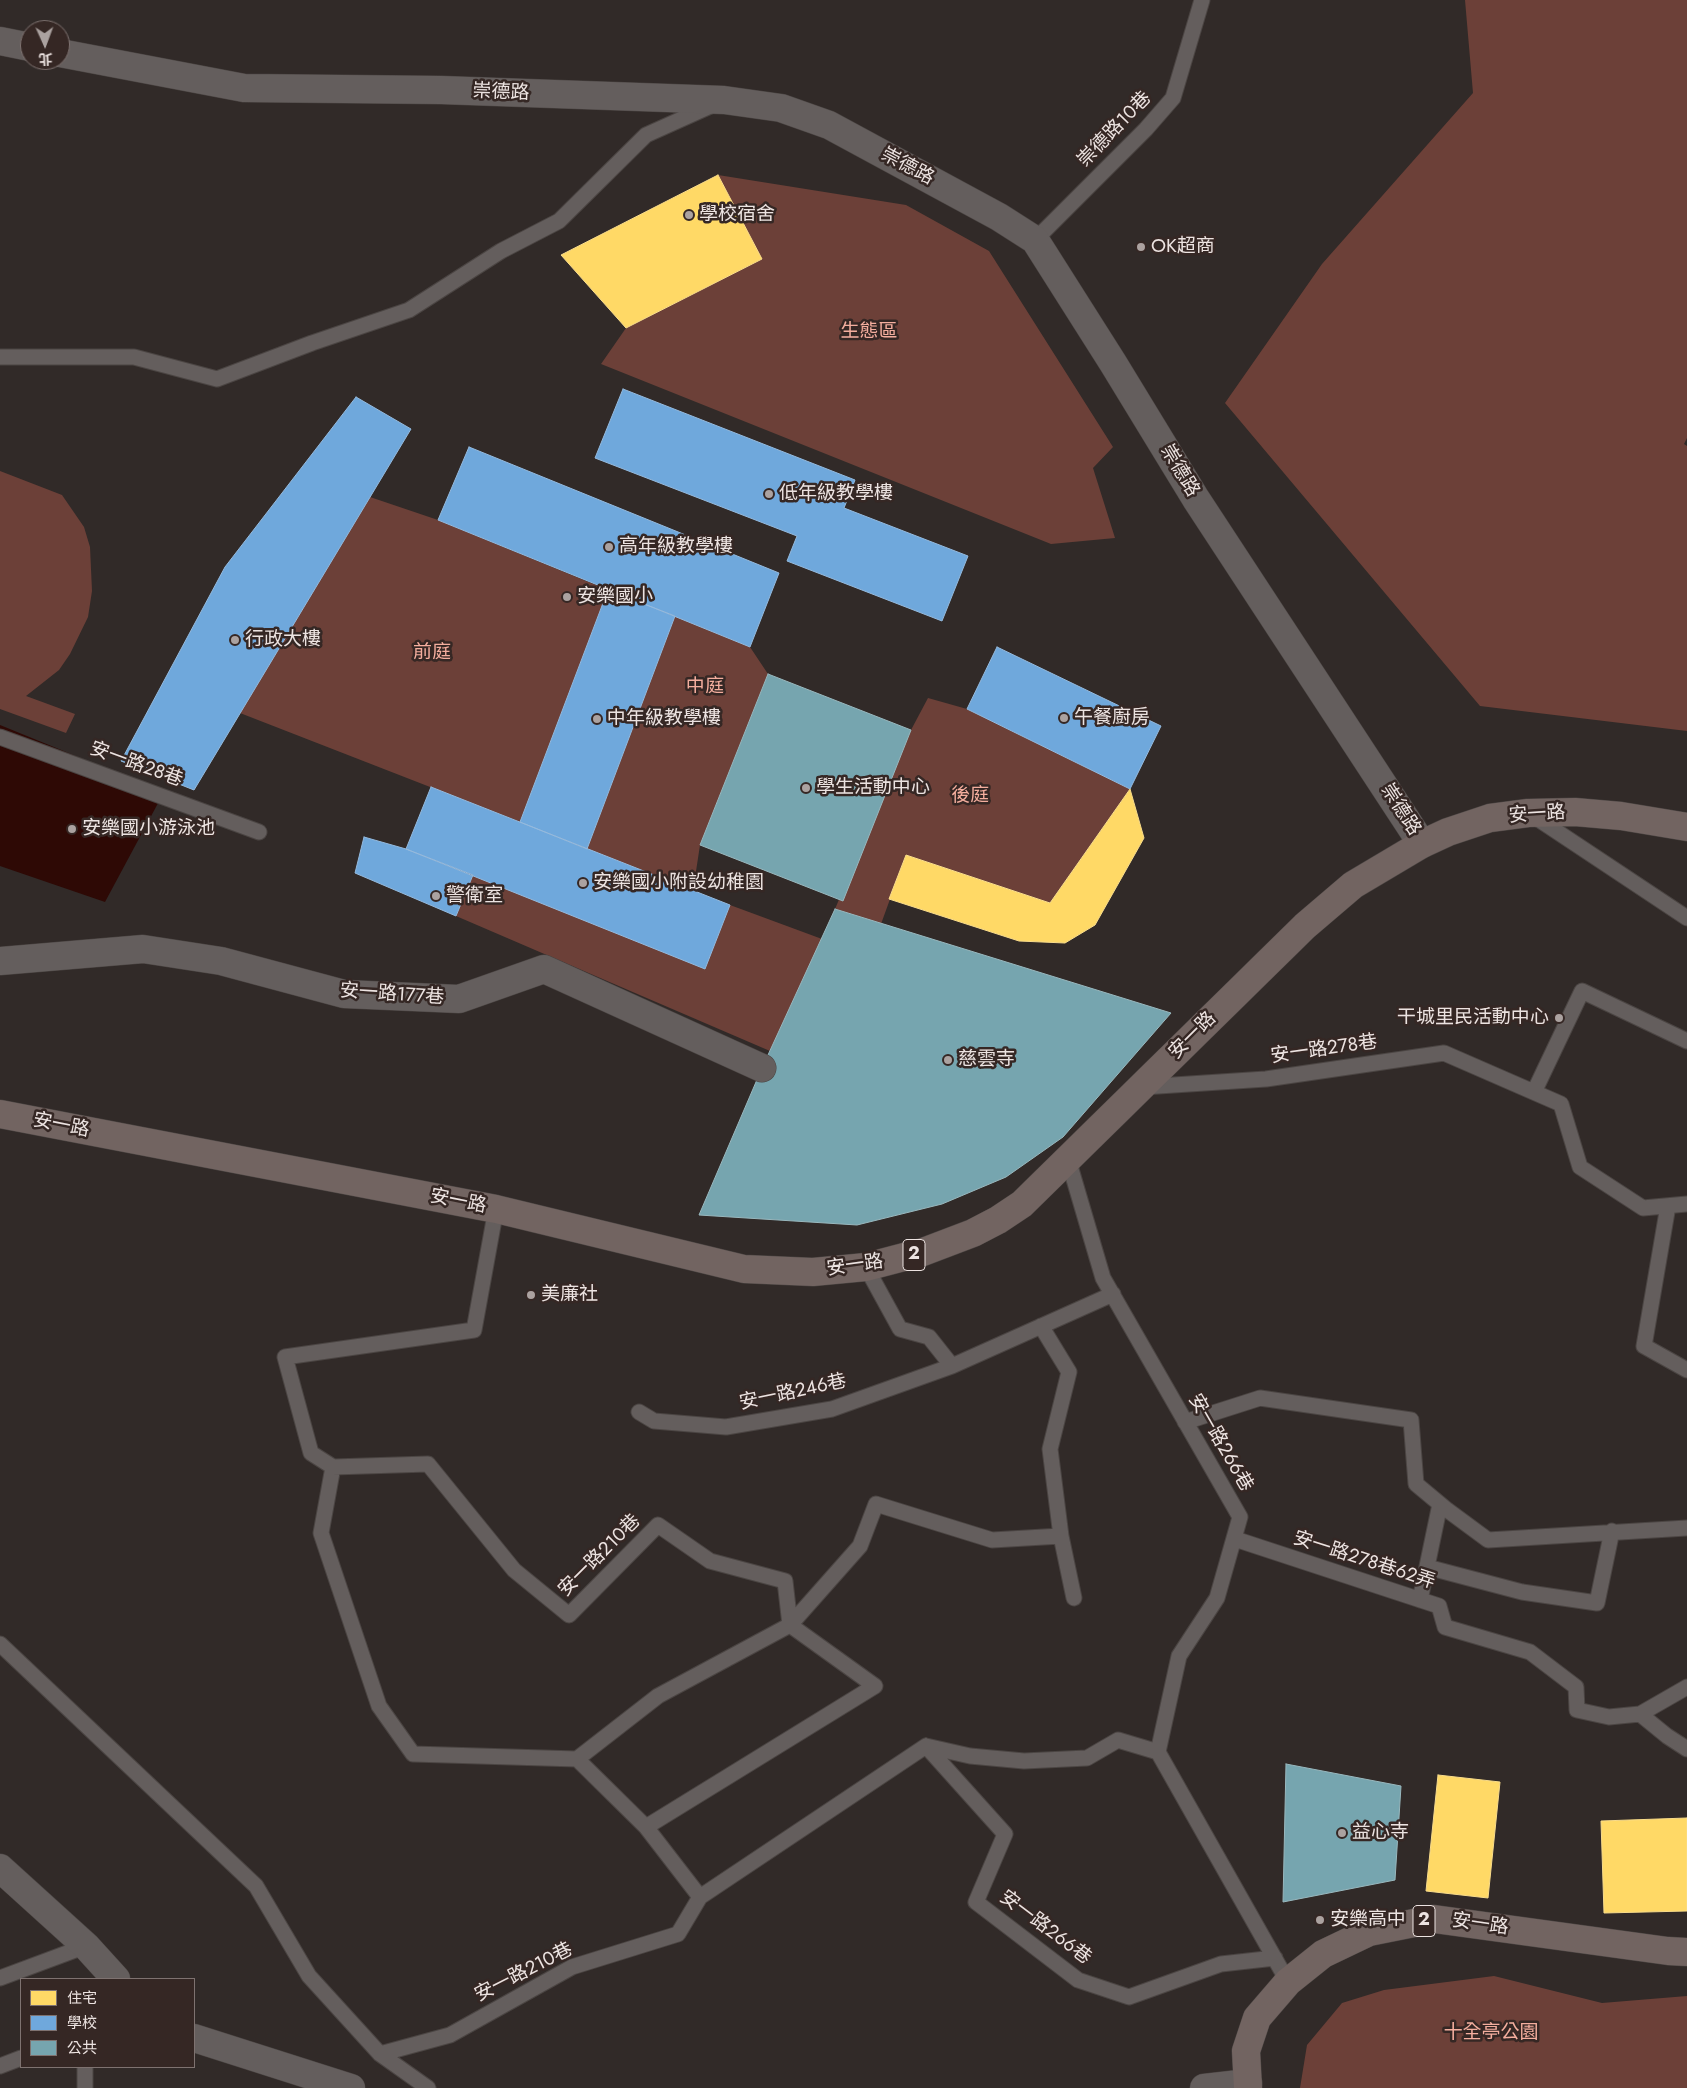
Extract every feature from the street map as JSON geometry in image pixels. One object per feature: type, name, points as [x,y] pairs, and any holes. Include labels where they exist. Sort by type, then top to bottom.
[{"type":"main road","name":"安一路","points":[[0,1114],[496,1209],[744,1269],[813,1272],[866,1267],[923,1252],[973,1233],[998,1220],[1022,1204],[1305,926],[1353,885],[1422,844],[1448,832],[1490,818],[1528,813],[1575,812],[1621,816],[1687,827]]},
{"type":"main road","name":"安一路","points":[[1248,2086],[1246,2051],[1257,2018],[1288,1982],[1323,1954],[1369,1932],[1434,1919],[1687,1952]]},
{"type":"street","points":[[0,41],[20,45]]},
{"type":"street","name":"崇德路","points":[[70,55],[244,88],[441,90],[724,100],[781,108],[829,125],[999,217],[1035,240],[1196,498],[1422,844]]},
{"type":"street","name":"安一路177巷","points":[[0,962],[143,949],[221,961],[344,994],[458,999],[544,969],[762,1068]]},
{"type":"street","points":[[4,1877],[86,1946],[115,1978]]},
{"type":"street","points":[[195,2038],[351,2088]]},
{"type":"street","points":[[1204,2088],[1248,2086]]},
{"type":"lane","name":"崇德路10巷","points":[[1035,240],[1146,129],[1173,98],[1202,0]]},
{"type":"lane","points":[[0,357],[134,358],[217,379],[312,343],[409,310],[501,251],[559,220],[646,135],[724,100]]},
{"type":"lane","name":"安一路28巷","points":[[0,737],[259,832]]},
{"type":"lane","points":[[1528,813],[1687,918]]},
{"type":"lane","points":[[1534,1092],[1582,991],[1687,1041]]},
{"type":"lane","name":"安一路278巷","points":[[1141,1088],[1266,1079],[1444,1053],[1561,1104],[1580,1167],[1643,1208],[1687,1204]]},
{"type":"lane","name":"安一路266巷","points":[[1068,1159],[1103,1278],[1240,1517],[1217,1598],[1179,1656],[1158,1752]]},
{"type":"lane","points":[[1668,1206],[1644,1346],[1687,1370]]},
{"type":"lane","points":[[496,1209],[474,1330],[285,1356],[311,1453],[333,1467],[321,1533],[379,1706],[413,1754],[576,1759],[658,1696],[790,1625],[860,1546],[876,1504],[992,1540],[1061,1536]]},
{"type":"lane","points":[[866,1267],[900,1329],[930,1336],[952,1366]]},
{"type":"lane","name":"安一路246巷","points":[[638,1412],[654,1421],[726,1427],[832,1409],[952,1366],[1113,1294]]},
{"type":"lane","points":[[1041,1326],[1068,1372],[1050,1449],[1061,1536],[1074,1598]]},
{"type":"lane","points":[[1186,1422],[1260,1398],[1411,1420],[1416,1484],[1488,1540],[1612,1531],[1687,1528]]},
{"type":"lane","name":"安一路210巷","points":[[333,1467],[428,1464],[514,1570],[569,1615],[658,1525],[710,1561],[785,1581],[790,1625]]},
{"type":"lane","points":[[1420,1600],[1440,1504]]},
{"type":"lane","points":[[1427,1567],[1522,1592],[1597,1603],[1612,1531]]},
{"type":"lane","name":"安一路278巷62弄","points":[[1235,1539],[1439,1606],[1444,1627],[1530,1652],[1576,1687],[1577,1710],[1609,1717],[1640,1714]]},
{"type":"lane","points":[[646,1827],[875,1686],[790,1625]]},
{"type":"lane","points":[[0,1644],[256,1886],[308,1976],[380,2054],[428,2088]]},
{"type":"lane","points":[[1687,1687],[1640,1714],[1667,1736],[1687,1749]]},
{"type":"lane","points":[[576,1759],[646,1827],[700,1897],[926,1746],[970,1756],[1024,1761],[1087,1758],[1118,1740],[1158,1752],[1288,1982]]},
{"type":"lane","name":"安一路266巷","points":[[926,1746],[1005,1834],[976,1902],[1078,1980],[1129,1998],[1221,1964],[1275,1958]]},
{"type":"lane","name":"安一路210巷","points":[[380,2054],[450,2035],[572,1967],[678,1934],[700,1897]]},
{"type":"lane","points":[[0,1978],[86,1946]]},
{"type":"lane","points":[[0,2066],[20,2058]]},
{"type":"lane","points":[[85,2068],[85,2088]]},
{"type":"green space","points":[[1465,0],[1687,0],[1687,438],[1684,444],[1687,446],[1687,731],[1480,706],[1225,403],[1322,264],[1473,93]]},
{"type":"green space","name":"生態區","points":[[718,175],[906,205],[989,251],[1113,447],[1093,468],[1115,538],[1051,544],[601,364],[626,328],[761,259]]},
{"type":"green space","points":[[0,471],[62,495],[84,527],[90,547],[92,591],[88,617],[70,654],[59,670],[26,696],[75,714],[66,733],[0,709]]},
{"type":"green space","name":"前庭","points":[[370,497],[438,520],[608,590],[520,822],[240,713]]},
{"type":"green space","name":"中庭","points":[[675,616],[750,647],[768,674],[700,845],[693,891],[587,849]]},
{"type":"green space","name":"後庭","points":[[928,698],[967,709],[1130,789],[1050,903],[906,855],[881,924],[835,909],[911,730]]},
{"type":"green space","points":[[473,875],[705,968],[730,905],[822,939],[770,1051],[456,916]]},
{"type":"green space","name":"十全亭公園","points":[[1494,1976],[1602,2003],[1687,1996],[1687,2088],[1300,2088],[1307,2045],[1342,2003],[1384,1990]]},
{"type":"shaded area","name":"安樂國小游泳池","points":[[0,725],[164,792],[105,902],[0,866]]},
{"type":"building: 住宅","name":"學校宿舍","points":[[718,175],[762,259],[626,328],[561,255]]},
{"type":"building: 住宅","points":[[1130,789],[1144,838],[1095,925],[1065,943],[1019,941],[889,899],[906,855],[1050,903]]},
{"type":"building: 住宅","points":[[1438,1775],[1500,1782],[1488,1898],[1426,1891]]},
{"type":"building: 住宅","points":[[1687,1818],[1687,1911],[1604,1913],[1601,1821]]},
{"type":"building: 學校","name":"低年級教學樓","points":[[623,389],[855,480],[844,508],[968,556],[942,621],[787,561],[797,536],[595,458]]},
{"type":"building: 學校","name":"行政大樓","points":[[356,397],[411,429],[194,790],[121,761],[225,567]]},
{"type":"building: 學校","name":"高年級教學樓","points":[[469,447],[779,573],[750,647],[438,520]]},
{"type":"building: 學校","name":"中年級教學樓","points":[[608,590],[675,616],[587,849],[520,822]]},
{"type":"building: 學校","name":"午餐廚房","points":[[997,647],[1161,726],[1130,789],[967,709]]},
{"type":"building: 學校","name":"安樂國小附設幼稚園","points":[[431,787],[730,905],[705,969],[406,849]]},
{"type":"building: 學校","name":"警衛室","points":[[364,837],[406,849],[473,875],[456,916],[355,873]]},
{"type":"building: 公共","name":"學生活動中心","points":[[768,674],[911,730],[843,901],[700,845]]},
{"type":"building: 公共","name":"慈雲寺","points":[[835,909],[1171,1013],[1063,1137],[1006,1177],[942,1204],[857,1225],[699,1215],[762,1068]]},
{"type":"building: 公共","name":"益心寺","points":[[1286,1764],[1401,1786],[1395,1880],[1283,1902]]},
{"type":"place","name":"學校宿舍","points":[[689,215]]},
{"type":"place","name":"OK超商","points":[[1141,247]]},
{"type":"place","name":"低年級教學樓","points":[[769,494]]},
{"type":"place","name":"高年級教學樓","points":[[609,547]]},
{"type":"place","name":"安樂國小","points":[[567,597]]},
{"type":"place","name":"行政大樓","points":[[235,640]]},
{"type":"place","name":"午餐廚房","points":[[1064,718]]},
{"type":"place","name":"中年級教學樓","points":[[597,719]]},
{"type":"place","name":"學生活動中心","points":[[806,788]]},
{"type":"place","name":"安樂國小游泳池","points":[[72,829]]},
{"type":"place","name":"安樂國小附設幼稚園","points":[[583,883]]},
{"type":"place","name":"警衛室","points":[[436,896]]},
{"type":"place","name":"干城里民活動中心","points":[[1559,1018]]},
{"type":"place","name":"慈雲寺","points":[[948,1060]]},
{"type":"place","name":"美廉社","points":[[531,1295]]},
{"type":"place","name":"益心寺","points":[[1342,1833]]},
{"type":"place","name":"安樂高中","points":[[1320,1920]]}]
